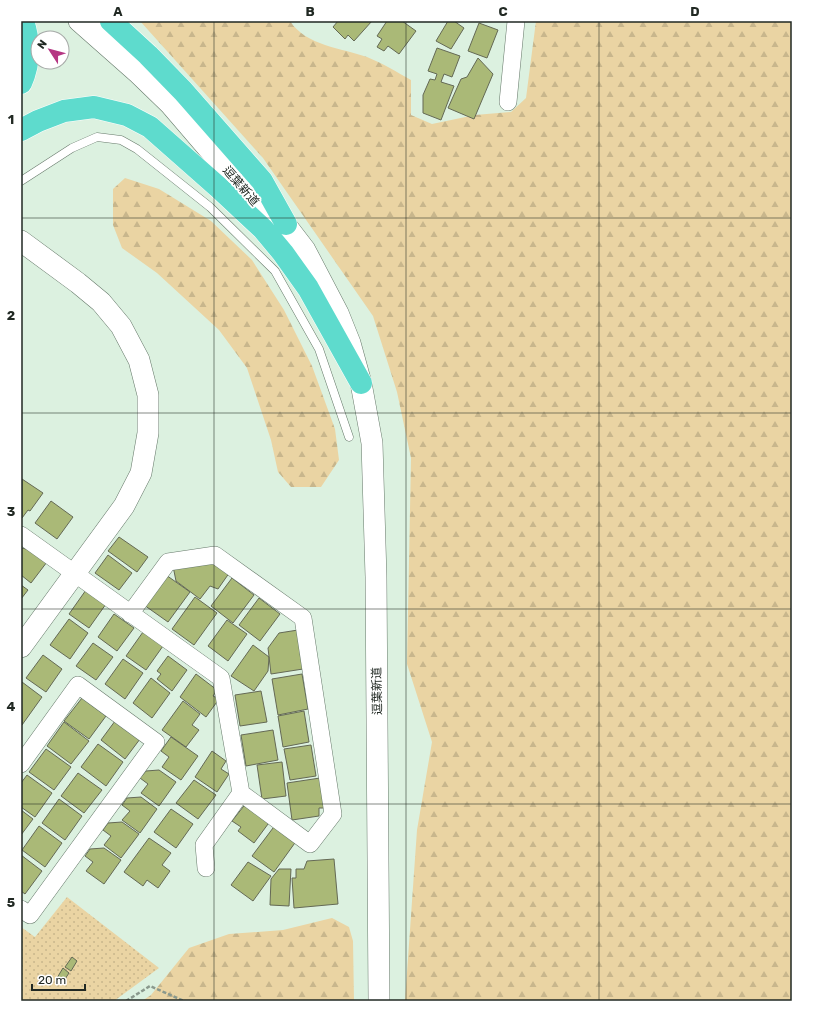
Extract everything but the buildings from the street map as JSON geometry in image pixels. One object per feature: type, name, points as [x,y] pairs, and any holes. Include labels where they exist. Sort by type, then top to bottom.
[{"type":"highway","points":[[21,83],[26,73],[29,55],[28,37],[23,21]]},
{"type":"highway","points":[[111,21],[148,55],[178,86],[262,181],[286,224]]},
{"type":"highway","points":[[21,130],[38,121],[64,111],[94,107],[127,115],[150,127],[263,229],[283,253],[308,288],[361,383]]},
{"type":"street","name":"逗葉新道","points":[[79,21],[139,74],[170,104],[269,218],[293,249],[316,289],[332,318],[361,383]]},
{"type":"street","name":"逗葉新道","points":[[95,21],[140,59],[170,90],[286,224],[305,250],[338,313],[350,343],[361,383],[372,443],[374,493],[379,1001]]},
{"type":"street","points":[[508,102],[516,21]]},
{"type":"street","points":[[21,241],[78,282],[101,302],[121,326],[139,360],[148,396],[148,433],[141,473],[124,506],[109,528],[74,573],[21,647]]},
{"type":"street","points":[[21,535],[221,678],[240,793],[204,845],[206,868]]},
{"type":"street","points":[[130,614],[168,562],[215,555],[303,618],[333,814],[310,844],[240,793]]},
{"type":"street","points":[[21,764],[78,685],[156,742],[30,915],[21,909]]},
{"type":"lane","points":[[21,181],[72,148],[97,137],[122,140],[137,149],[210,206],[275,271],[319,349],[349,437]]},
{"type":"path","points":[[126,1001],[150,986],[184,1001]]},
{"type":"green space","points":[[140,21],[290,21],[305,36],[315,41],[367,57],[411,80],[411,115],[432,124],[475,115],[511,112],[526,98],[536,21],[792,21],[792,1001],[405,1001],[417,830],[432,742],[407,664],[411,458],[397,392],[373,316],[263,158]]},
{"type":"green space","points":[[125,178],[159,189],[211,221],[252,260],[284,310],[312,366],[335,429],[339,460],[321,487],[291,487],[278,472],[271,440],[247,368],[219,330],[157,273],[122,248],[113,225],[113,189]]},
{"type":"green space","points":[[67,897],[159,968],[114,1001],[21,1001],[21,927],[35,937]]},
{"type":"green space","points":[[332,918],[349,927],[353,941],[354,1001],[142,1001],[151,995],[189,948],[229,934],[283,930]]}]
